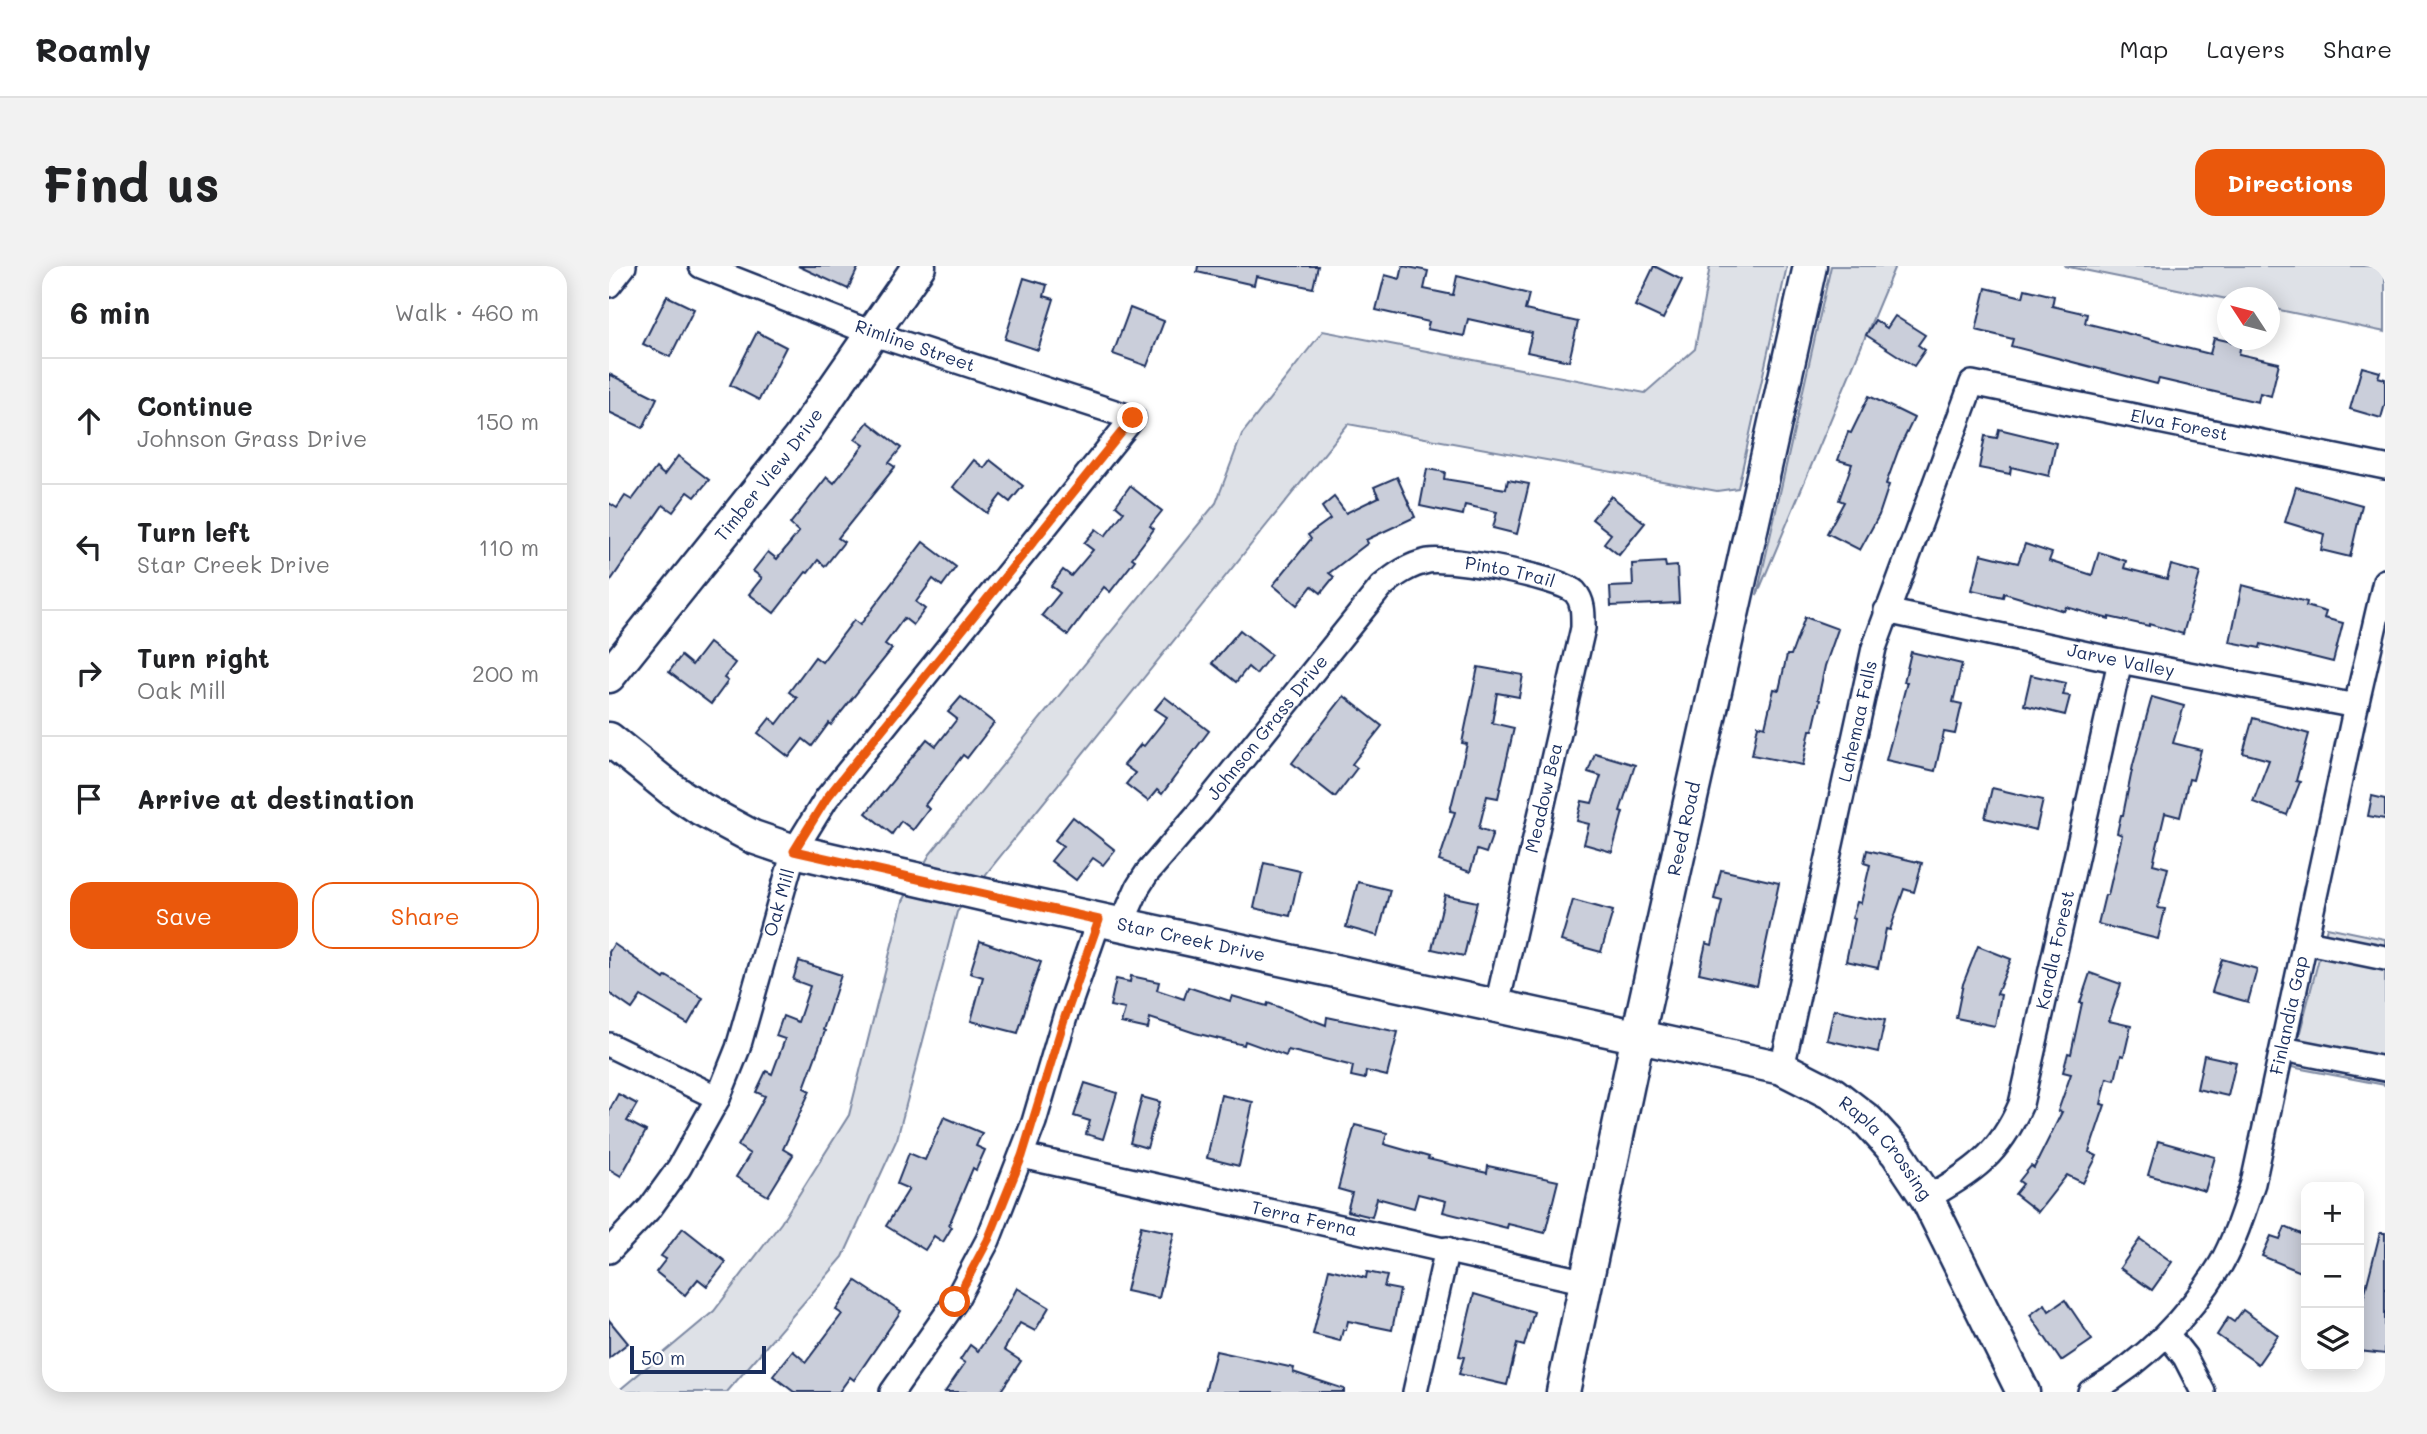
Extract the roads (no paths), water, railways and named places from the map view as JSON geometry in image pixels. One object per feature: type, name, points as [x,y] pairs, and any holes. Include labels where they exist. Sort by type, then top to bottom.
[{"type":"street","points":[[609,285],[624,266]]},
{"type":"street","name":"Rimline Street","points":[[701,266],[874,334],[1133,418]]},
{"type":"street","name":"Timber View Drive","points":[[609,676],[799,439],[919,266]]},
{"type":"street","name":"Reed Road","points":[[1563,1392],[1638,1037],[1810,266]]},
{"type":"street","name":"Elva Forest","points":[[1972,383],[2385,467]]},
{"type":"street","name":"Lahemaa Falls","points":[[1782,1068],[1874,648],[1972,383]]},
{"type":"street","name":"Oak Mill","points":[[609,1251],[650,1208],[679,1168],[718,1098],[738,1048],[794,851],[826,799],[1133,418]]},
{"type":"street","name":"Pinto Trail","points":[[1440,560],[1555,580],[1575,592]]},
{"type":"street","name":"Johnson Grass Drive","points":[[892,1392],[955,1302],[988,1240],[1022,1156],[1065,1017],[1110,922],[1381,587],[1400,572],[1416,565],[1440,560]]},
{"type":"street","name":"Finlandia Gap","points":[[2090,1392],[2140,1359],[2167,1334],[2199,1297],[2222,1262],[2239,1224],[2253,1183],[2385,581]]},
{"type":"street","name":"Meadow Bea","points":[[1497,1005],[1583,628],[1583,610],[1575,592]]},
{"type":"street","name":"Jarve Valley","points":[[1886,611],[2120,661],[2356,706]]},
{"type":"street","name":"Kardla Forest","points":[[1927,1198],[1960,1179],[1992,1154],[2011,1129],[2021,1104],[2120,661]]},
{"type":"street","name":"Star Creek Drive","points":[[609,739],[701,809],[753,837],[794,851],[1638,1037]]},
{"type":"street","points":[[2307,942],[2385,958]]},
{"type":"street","name":"Rapla Crossing","points":[[1638,1037],[1782,1068],[1833,1094],[1868,1121],[1897,1153],[1927,1198],[2024,1392]]},
{"type":"street","points":[[609,1045],[718,1098]]},
{"type":"street","points":[[2283,1049],[2385,1069]]},
{"type":"street","name":"Terra Ferna","points":[[1022,1156],[1587,1282]]},
{"type":"street","points":[[1415,1392],[1447,1249]]},
{"type":"street","points":[[2167,1334],[2185,1357],[2203,1392]]}]
